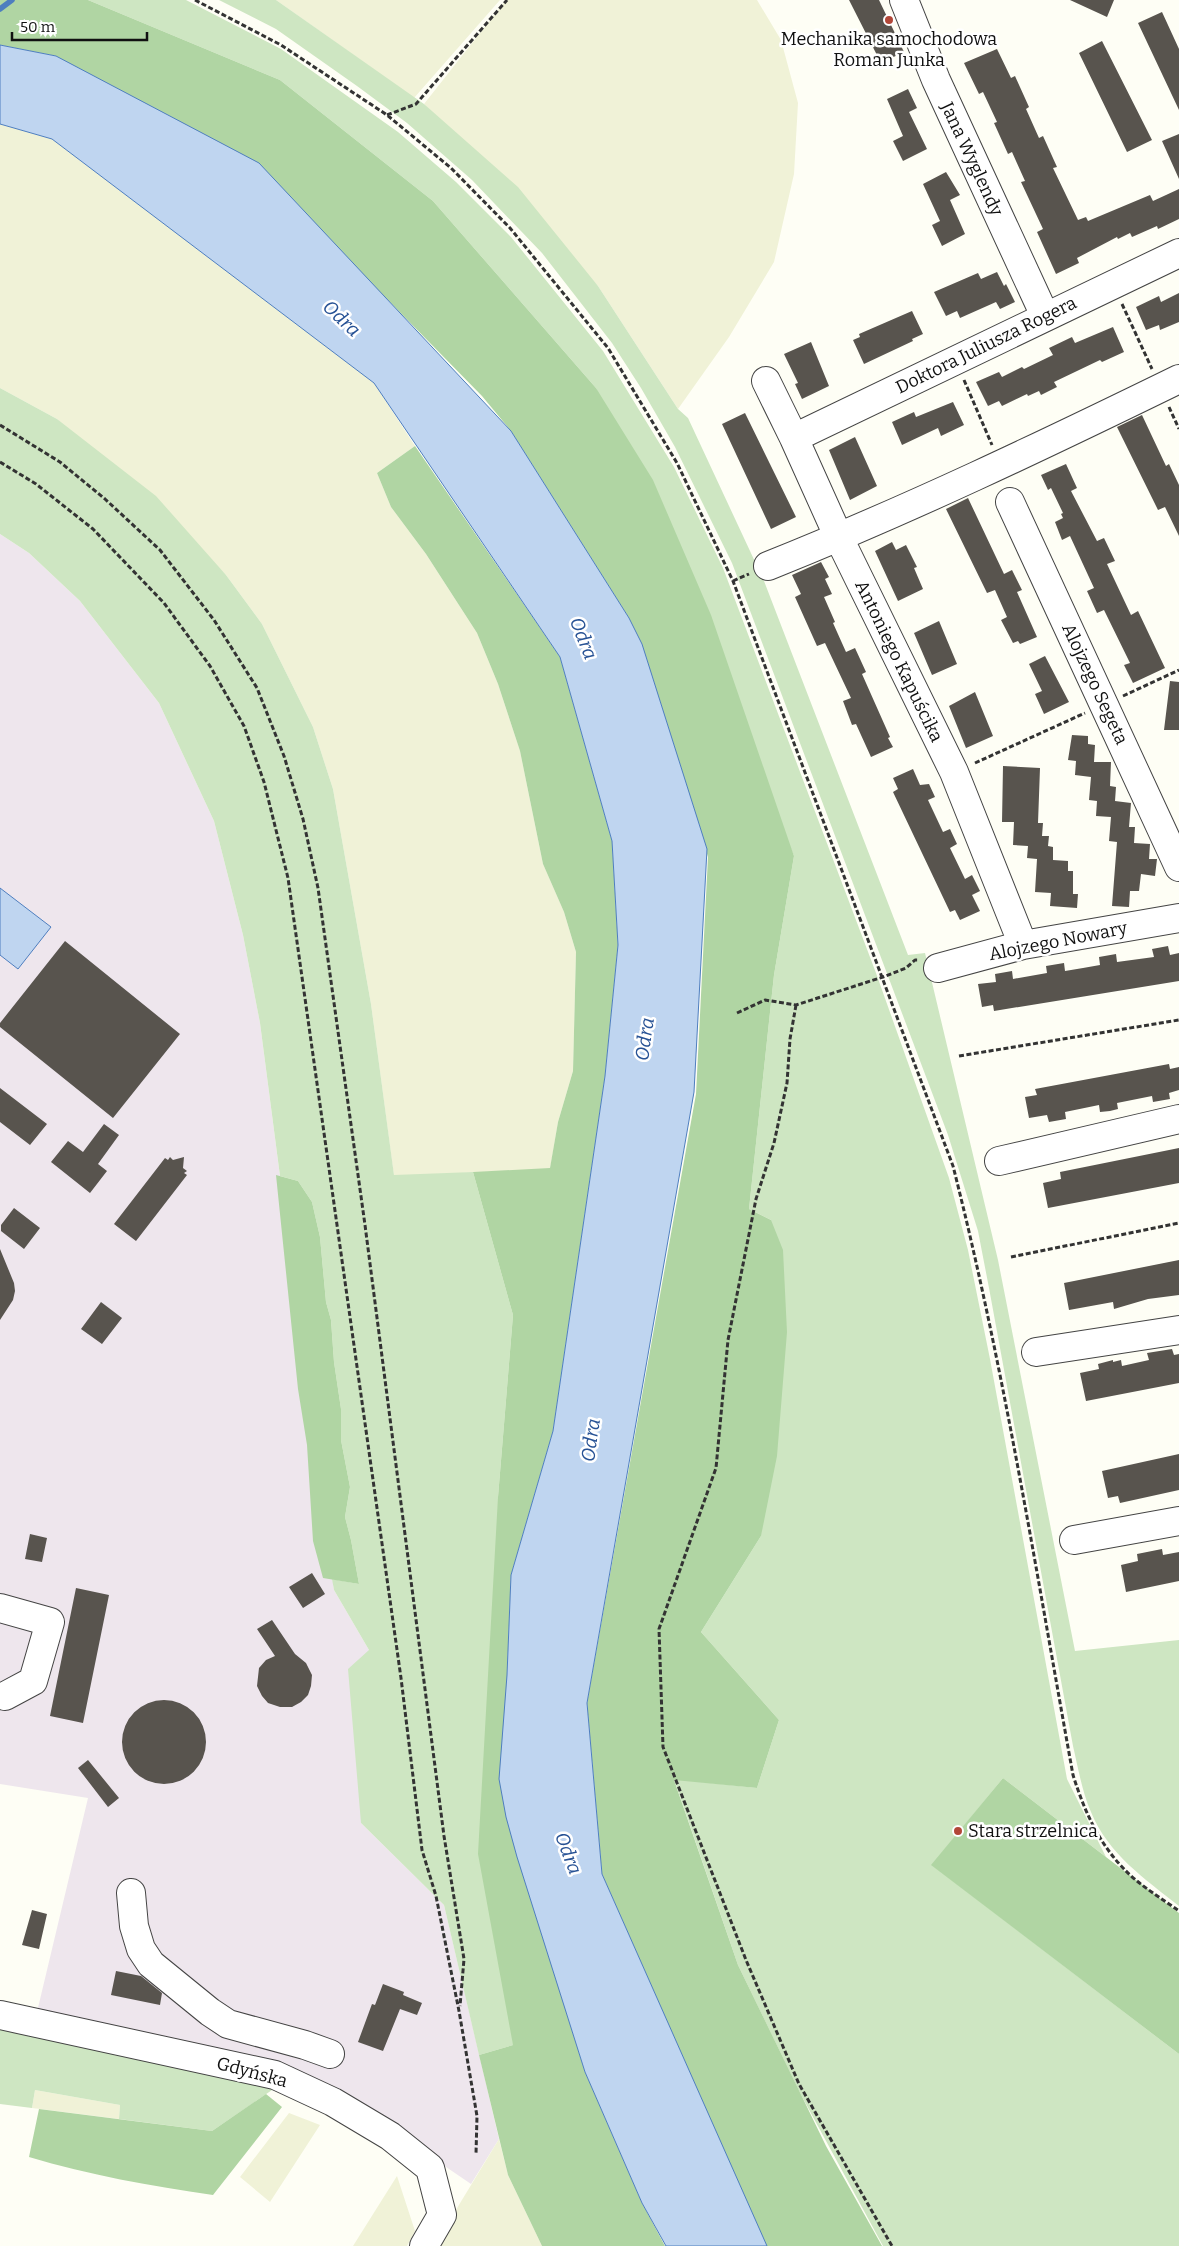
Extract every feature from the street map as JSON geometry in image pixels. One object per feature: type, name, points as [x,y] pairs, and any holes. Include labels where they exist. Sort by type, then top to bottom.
[{"type":"street","name":"Jana Wyglendy","points":[[904,0],[936,80],[1045,316]]},
{"type":"street","name":"Doktora Juliusza Rogera","points":[[794,438],[1179,253]]},
{"type":"street","name":"Antoniego Kapuścika","points":[[766,381],[839,538],[954,772],[1023,945]]},
{"type":"street","points":[[768,566],[839,538],[1001,464],[1170,383]]},
{"type":"street","name":"Alojzego Segeta","points":[[1010,502],[1179,867]]},
{"type":"street","name":"Alojzego Nowary","points":[[938,968],[1023,945],[1179,918]]},
{"type":"street","points":[[999,1161],[1179,1119]]},
{"type":"street","points":[[1036,1352],[1179,1330]]},
{"type":"street","points":[[1074,1540],[1179,1521]]},
{"type":"street","points":[[0,1608],[50,1622],[33,1681],[2,1700]]},
{"type":"street","points":[[131,1893],[134,1926],[141,1949],[151,1964],[215,2016],[228,2024],[305,2045],[330,2054]]},
{"type":"street","name":"Gdyńska","points":[[0,2014],[275,2075],[333,2102],[390,2136],[430,2168],[442,2215],[424,2246]]},
{"type":"street","points":[[203,2059],[215,2016]]},
{"type":"path","points":[[195,0],[281,45],[386,115],[451,168],[510,228],[608,348],[677,463],[733,581],[953,1166],[978,1266],[1003,1381],[1073,1775],[1090,1823],[1106,1847],[1124,1870],[1179,1911]]},
{"type":"path","points":[[386,115],[416,104],[508,0]]},
{"type":"path","points":[[1113,284],[1170,383]]},
{"type":"path","points":[[956,361],[1001,464]]},
{"type":"path","points":[[0,425],[60,462],[105,499],[160,550],[214,620],[257,688],[284,756],[304,819],[318,888],[366,1235],[444,1836],[464,1959],[459,2012]]},
{"type":"path","points":[[0,462],[36,484],[92,530],[164,603],[210,666],[244,726],[264,782],[288,878],[401,1678],[422,1850],[436,1896],[459,2012],[477,2116],[476,2154]]},
{"type":"path","points":[[954,772],[1179,670]]},
{"type":"path","points":[[737,1013],[765,1000],[796,1005],[906,968]]},
{"type":"path","points":[[796,1005],[790,1039],[787,1083],[774,1143],[756,1199],[728,1340],[716,1468],[659,1629],[663,1747],[746,1960],[799,2084],[892,2246]]},
{"type":"path","points":[[959,1056],[1179,1020]]},
{"type":"path","points":[[1011,1257],[1179,1223]]},
{"type":"shaded area","points":[[0,534],[29,553],[80,601],[159,703],[214,821],[243,935],[260,1023],[334,1590],[369,1650],[361,1823],[444,1905],[499,2139],[471,2184],[348,2100],[37,2012],[88,1798],[0,1784]]},
{"type":"green space","points":[[0,0],[88,0],[280,80],[433,201],[596,388],[653,480],[711,615],[794,856],[774,975],[749,1209],[771,1220],[783,1250],[787,1332],[777,1456],[761,1536],[701,1632],[779,1720],[757,1788],[674,1780],[738,1965],[826,2146],[882,2246],[766,2246],[602,1874],[587,1703],[696,1094],[708,857],[662,708],[629,618],[511,431],[482,396],[380,292],[56,56],[0,45]]},
{"type":"green space","points":[[88,0],[186,0],[281,49],[398,132],[456,182],[511,237],[603,351],[674,467],[723,568],[876,973],[949,1178],[968,1250],[990,1359],[1067,1779],[1106,1857],[1003,1778],[932,1865],[1179,2054],[1179,2246],[883,2246],[800,2093],[738,1965],[674,1779],[757,1788],[779,1720],[701,1632],[761,1536],[771,1220],[749,1209],[774,975],[794,856],[596,388],[433,201],[280,80]]},
{"type":"green space","points":[[219,0],[276,0],[424,104],[518,187],[598,286],[678,409],[688,418],[764,581],[908,955],[925,953],[998,1260],[1075,1651],[1179,1640],[1179,1906],[1117,1853],[1098,1827],[1088,1804],[1073,1746],[978,1231],[948,1135],[732,563],[675,447],[612,343],[542,253],[472,180],[407,123],[357,86],[276,29]]},
{"type":"green space","points":[[276,0],[500,0],[414,98]]},
{"type":"green space","points":[[506,0],[757,0],[781,40],[798,103],[794,174],[774,262],[729,337],[678,409],[598,286],[424,104]]},
{"type":"green space","points":[[0,124],[52,139],[374,383],[415,446],[377,473],[391,507],[426,554],[477,633],[498,684],[520,751],[543,864],[564,912],[576,952],[573,1071],[558,1122],[550,1169],[394,1176],[371,1004],[333,789],[313,727],[262,624],[226,575],[57,419],[0,388]]},
{"type":"green space","points":[[0,388],[57,419],[156,496],[226,575],[262,624],[313,727],[333,789],[371,1004],[394,1175],[473,1172],[513,1315],[498,1497],[513,2045],[479,2055],[444,1905],[361,1823],[348,1669],[369,1650],[334,1590],[332,1579],[359,1584],[345,1517],[350,1487],[341,1440],[341,1409],[334,1362],[331,1320],[326,1302],[320,1237],[312,1202],[298,1181],[280,1176],[260,1023],[243,935],[214,821],[159,703],[80,601],[29,553],[0,534]]},
{"type":"green space","points":[[415,446],[560,657],[612,841],[618,945],[605,1076],[553,1431],[511,1575],[507,1675],[559,1988],[585,2072],[642,2203],[665,2246],[542,2246],[508,2175],[479,2055],[513,2045],[478,1854],[498,1497],[513,1315],[473,1172],[550,1168],[558,1122],[573,1071],[576,952],[564,912],[543,864],[520,751],[498,684],[477,633],[426,554],[391,507],[377,473]]},
{"type":"green space","points":[[276,1175],[298,1181],[312,1202],[320,1237],[326,1302],[331,1320],[334,1362],[341,1409],[341,1440],[350,1487],[345,1517],[359,1584],[323,1578],[313,1541],[307,1445],[298,1389]]},
{"type":"green space","points":[[1003,1778],[1179,1913],[1179,2054],[931,1865]]},
{"type":"green space","points":[[0,2022],[278,2086],[212,2131],[119,2119],[120,2105],[35,2090],[32,2108],[0,2104]]},
{"type":"green space","points":[[35,2090],[120,2105],[119,2119],[32,2108]]},
{"type":"green space","points":[[266,2094],[282,2107],[213,2195],[120,2179],[29,2157],[39,2109],[212,2131]]},
{"type":"green space","points":[[289,2113],[320,2125],[270,2202],[240,2177]]},
{"type":"green space","points":[[499,2139],[508,2175],[542,2246],[434,2246]]},
{"type":"green space","points":[[397,2176],[415,2231],[407,2246],[353,2246]]},
{"type":"water","name":"Odra","points":[[0,45],[56,56],[259,163],[511,431],[629,618],[642,644],[707,849],[694,1092],[587,1703],[602,1874],[767,2246],[666,2246],[642,2203],[585,2072],[517,1857],[506,1817],[499,1779],[507,1675],[511,1575],[553,1431],[605,1076],[618,945],[612,841],[560,657],[374,383],[52,139],[0,124]]},
{"type":"water","points":[[0,888],[51,927],[18,969],[0,955]]},
{"type":"building","points":[[849,0],[879,0],[904,52],[881,63]]},
{"type":"building","points":[[1070,0],[1114,0],[1107,17]]},
{"type":"building","points":[[1162,12],[1179,49],[1179,110],[1138,23]]},
{"type":"building","points":[[1102,41],[1152,140],[1127,152],[1079,53]]},
{"type":"building","points":[[997,49],[1011,78],[1015,76],[1029,107],[1026,109],[1039,138],[1043,136],[1057,167],[1053,168],[1078,220],[1086,217],[1088,221],[1150,195],[1153,201],[1179,189],[1179,219],[1158,229],[1157,226],[1132,237],[1130,233],[1118,239],[1117,237],[1077,258],[1079,263],[1056,274],[1037,232],[1043,229],[1021,182],[1025,181],[1012,152],[1008,154],[994,123],[997,122],[983,92],[979,94],[964,63]]},
{"type":"building","points":[[908,89],[917,108],[909,112],[927,149],[903,161],[893,141],[903,136],[887,99]]},
{"type":"building","points":[[1179,134],[1179,179],[1162,141]]},
{"type":"building","points":[[946,172],[960,195],[950,200],[965,234],[942,246],[932,225],[940,221],[923,184]]},
{"type":"building","points":[[997,272],[1004,286],[1006,284],[1015,302],[1000,309],[996,302],[960,318],[957,311],[946,316],[934,292],[978,273],[981,279]]},
{"type":"building","points":[[1179,293],[1179,322],[1160,330],[1159,325],[1146,330],[1136,307],[1159,296],[1161,302]]},
{"type":"building","points":[[912,311],[923,334],[912,339],[913,341],[864,364],[853,340],[860,337],[859,334]]},
{"type":"building","points":[[1113,327],[1124,352],[1102,362],[1100,360],[1054,382],[1057,387],[1041,395],[1039,391],[1028,396],[1027,394],[1002,406],[999,401],[988,406],[976,382],[999,372],[1002,377],[1022,367],[1024,369],[1053,355],[1049,348],[1072,337],[1075,343]]},
{"type":"building","points":[[811,342],[829,386],[802,399],[795,384],[798,383],[784,354]]},
{"type":"building","points":[[953,402],[964,425],[941,436],[938,428],[902,445],[892,422],[914,412],[916,417]]},
{"type":"building","points":[[745,413],[796,517],[771,529],[722,424]]},
{"type":"building","points":[[1142,415],[1166,466],[1169,464],[1179,485],[1179,536],[1165,507],[1158,510],[1117,427]]},
{"type":"building","points":[[855,437],[877,486],[850,500],[829,450]]},
{"type":"building","points":[[1066,464],[1077,488],[1071,491],[1097,541],[1104,538],[1115,561],[1107,564],[1131,615],[1138,611],[1165,668],[1133,683],[1124,665],[1130,663],[1104,610],[1097,613],[1087,591],[1094,588],[1070,536],[1062,540],[1055,522],[1063,518],[1061,514],[1063,513],[1051,488],[1048,490],[1041,475]]},
{"type":"building","points":[[968,498],[1004,574],[1012,570],[1022,590],[1017,592],[1037,637],[1020,644],[1018,641],[1013,643],[1001,620],[1007,617],[995,590],[987,593],[946,509]]},
{"type":"building","points":[[892,542],[896,550],[906,545],[917,567],[914,568],[923,589],[898,601],[875,551]]},
{"type":"building","points":[[821,562],[829,577],[825,579],[832,594],[824,597],[835,622],[833,623],[846,652],[855,648],[866,672],[862,674],[893,747],[871,757],[856,724],[852,725],[843,701],[851,698],[825,643],[817,646],[795,597],[801,594],[792,575]]},
{"type":"building","points":[[939,621],[957,664],[932,675],[914,633]]},
{"type":"building","points":[[1045,656],[1069,702],[1044,714],[1035,694],[1042,691],[1029,664]]},
{"type":"building","points":[[1170,681],[1179,682],[1179,730],[1164,730]]},
{"type":"building","points":[[975,692],[993,736],[966,748],[949,706]]},
{"type":"building","points":[[1072,735],[1088,736],[1088,744],[1095,745],[1094,762],[1111,762],[1110,786],[1116,787],[1115,801],[1131,803],[1129,827],[1135,827],[1134,843],[1150,844],[1149,859],[1157,859],[1155,876],[1141,874],[1139,891],[1130,891],[1129,907],[1112,906],[1117,842],[1109,841],[1111,817],[1096,816],[1097,801],[1089,800],[1091,777],[1075,775],[1076,761],[1068,760]]},
{"type":"building","points":[[1003,766],[1040,768],[1038,823],[1043,823],[1042,836],[1049,836],[1048,846],[1053,847],[1053,860],[1068,861],[1068,871],[1073,871],[1073,894],[1078,894],[1077,908],[1050,906],[1051,893],[1035,892],[1037,859],[1027,858],[1028,846],[1013,845],[1014,822],[1002,822]]},
{"type":"building","points":[[913,769],[920,785],[929,784],[935,797],[928,800],[943,832],[950,829],[957,844],[950,848],[965,879],[972,875],[980,891],[972,895],[980,911],[960,920],[955,910],[950,912],[893,792],[898,789],[893,778]]},
{"type":"building","points":[[65,941],[180,1034],[113,1118],[0,1027],[0,1023]]},
{"type":"building","points":[[1168,946],[1170,955],[1179,953],[1179,981],[994,1011],[993,1005],[982,1007],[978,984],[996,982],[995,974],[1012,971],[1013,979],[1047,973],[1046,966],[1064,963],[1065,971],[1100,965],[1099,957],[1116,954],[1117,962],[1154,957],[1152,949]]},
{"type":"building","points":[[1169,1064],[1170,1069],[1179,1067],[1179,1090],[1169,1093],[1170,1099],[1153,1102],[1152,1096],[1117,1103],[1118,1109],[1100,1112],[1099,1105],[1065,1112],[1066,1119],[1049,1122],[1047,1115],[1029,1118],[1025,1097],[1037,1095],[1035,1089]]},
{"type":"building","points":[[0,1088],[47,1124],[30,1145],[0,1122]]},
{"type":"building","points":[[104,1124],[119,1135],[98,1164],[107,1171],[90,1193],[51,1162],[68,1141],[83,1152]]},
{"type":"building","points":[[1179,1148],[1179,1183],[1048,1208],[1043,1183],[1061,1179],[1060,1172]]},
{"type":"building","points":[[170,1157],[173,1160],[184,1157],[183,1168],[187,1171],[184,1173],[187,1175],[136,1241],[114,1224],[165,1158],[168,1160]]},
{"type":"building","points":[[14,1208],[40,1228],[24,1249],[1,1231],[1,1225]]},
{"type":"building","points":[[0,1249],[14,1283],[15,1291],[13,1300],[0,1320]]},
{"type":"building","points":[[1179,1260],[1179,1295],[1148,1299],[1114,1309],[1113,1302],[1069,1310],[1064,1283]]},
{"type":"building","points":[[101,1302],[122,1318],[102,1344],[81,1329]]},
{"type":"building","points":[[1172,1349],[1174,1355],[1179,1354],[1179,1383],[1086,1401],[1080,1373],[1099,1369],[1098,1364],[1113,1360],[1113,1362],[1121,1360],[1122,1366],[1149,1360],[1147,1353]]},
{"type":"building","points":[[1179,1454],[1179,1490],[1120,1503],[1118,1496],[1108,1498],[1102,1471]]},
{"type":"building","points":[[30,1534],[47,1538],[42,1562],[25,1559]]},
{"type":"building","points":[[1162,1549],[1163,1555],[1179,1552],[1179,1581],[1126,1592],[1121,1565],[1138,1561],[1137,1554]]},
{"type":"building","points":[[312,1573],[325,1594],[303,1608],[289,1587]]},
{"type":"building","points":[[76,1588],[109,1595],[83,1723],[50,1716]]},
{"type":"building","points":[[272,1620],[295,1654],[306,1663],[312,1675],[308,1695],[292,1707],[280,1707],[268,1703],[257,1686],[259,1668],[266,1660],[275,1656],[257,1629]]},
{"type":"building","points":[[164,1700],[180,1703],[194,1712],[203,1726],[206,1742],[203,1758],[194,1772],[180,1781],[164,1784],[148,1781],[134,1772],[125,1758],[122,1742],[125,1726],[134,1712],[148,1703]]},
{"type":"building","points":[[88,1760],[119,1798],[108,1807],[78,1768]]},
{"type":"building","points":[[32,1910],[47,1914],[39,1949],[22,1945]]},
{"type":"building","points":[[116,1971],[141,1976],[162,1993],[160,2005],[111,1995]]},
{"type":"building","points":[[383,1984],[404,1992],[403,1995],[422,2003],[417,2015],[400,2009],[383,2051],[358,2042],[372,2004],[375,2005]]},
{"type":"waterway","points":[[0,9],[12,0]]},
{"type":"place","name":"Mechanika samochodowa Roman Junka","points":[[889,20]]},
{"type":"place","name":"Stara strzelnica","points":[[958,1831]]}]
